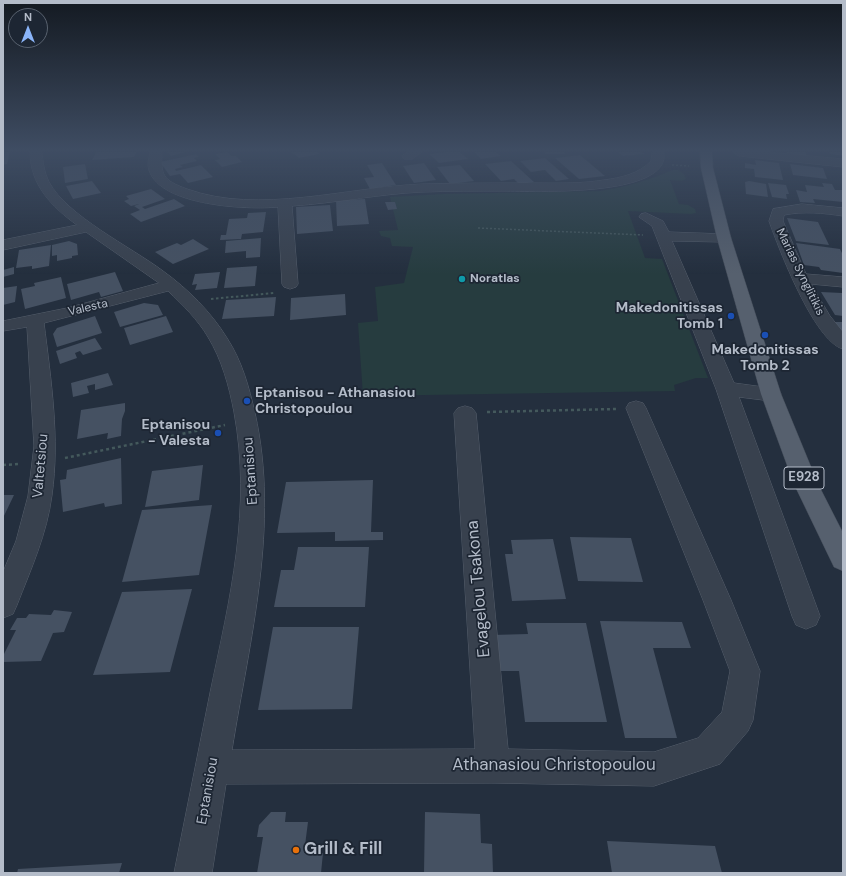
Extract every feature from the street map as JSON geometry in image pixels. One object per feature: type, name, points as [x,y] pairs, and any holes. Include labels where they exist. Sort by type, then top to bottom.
[{"type":"main road","name":"E928","points":[[713,193],[724,238],[771,394],[806,484],[843,559]]},
{"type":"street","name":"Eptanisiou","points":[[50,193],[59,204],[89,227],[147,266],[180,293],[208,323],[225,349],[234,371],[246,421],[253,462],[254,528],[244,596],[193,873]]},
{"type":"street","points":[[186,193],[206,199],[250,204],[374,193]]},
{"type":"street","points":[[285,202],[290,284]]},
{"type":"street","name":"Marias Synglitikis","points":[[843,212],[803,208],[778,212],[776,221],[801,278],[827,327],[843,343]]},
{"type":"street","points":[[646,217],[658,224],[726,389],[806,616]]},
{"type":"street","points":[[3,245],[89,227]]},
{"type":"street","points":[[663,236],[724,238]]},
{"type":"street","points":[[801,278],[843,282]]},
{"type":"street","name":"Valesta","points":[[3,326],[113,302],[180,293]]},
{"type":"street","name":"Valtetsiou","points":[[3,605],[28,541],[40,496],[45,446],[36,320]]},
{"type":"street","points":[[726,389],[771,394]]},
{"type":"street","name":"Athanasiou Christopoulou","points":[[212,767],[493,766],[654,769],[708,752],[737,720],[745,671],[717,600],[636,408]]},
{"type":"street","name":"Evagelou Tsakona","points":[[465,413],[493,766]]},
{"type":"path","points":[[478,228],[632,234]]},
{"type":"path","points":[[180,293],[278,293],[290,284]]},
{"type":"path","points":[[465,413],[636,408]]},
{"type":"path","points":[[3,465],[43,462],[246,421]]},
{"type":"green space","points":[[675,193],[679,204],[688,205],[695,209],[696,213],[628,211],[645,258],[662,259],[708,378],[696,378],[674,385],[675,391],[363,396],[358,323],[378,321],[375,287],[404,283],[413,247],[392,246],[390,238],[381,236],[379,231],[398,230],[390,197],[444,194]]},
{"type":"building","points":[[70,193],[101,193],[73,199]]},
{"type":"building","points":[[137,193],[156,193],[165,199],[142,207],[145,209],[174,199],[185,206],[141,222],[130,214],[140,210],[134,206],[139,204],[131,206],[124,201],[129,199],[126,196]]},
{"type":"building","points":[[767,193],[768,197],[746,194]]},
{"type":"building","points":[[771,193],[789,194],[786,194],[787,199],[772,197]]},
{"type":"building","points":[[797,193],[843,193],[843,202],[813,199],[815,203],[800,202]]},
{"type":"building","points":[[365,199],[369,224],[337,226],[336,200]]},
{"type":"building","points":[[385,202],[395,202],[397,209],[388,210]]},
{"type":"building","points":[[330,205],[333,231],[297,234],[296,207]]},
{"type":"building","points":[[266,212],[263,232],[242,234],[241,239],[220,240],[221,235],[226,235],[229,219],[247,218],[248,213]]},
{"type":"building","points":[[787,218],[818,222],[829,245],[796,241]]},
{"type":"building","points":[[261,238],[260,257],[246,258],[246,251],[225,253],[226,241]]},
{"type":"building","points":[[193,239],[209,249],[173,264],[155,252],[177,243],[181,245]]},
{"type":"building","points":[[69,241],[77,244],[78,255],[72,256],[72,258],[57,261],[57,255],[52,256],[52,245]]},
{"type":"building","points":[[796,243],[840,249],[843,255],[843,273],[821,270],[819,267],[804,265]]},
{"type":"building","points":[[51,245],[49,266],[32,269],[32,266],[16,268],[19,250]]},
{"type":"building","points":[[257,266],[255,286],[224,288],[227,268]]},
{"type":"building","points":[[14,267],[14,274],[3,277],[3,270]]},
{"type":"building","points":[[115,272],[123,291],[101,297],[99,292],[71,300],[67,284]]},
{"type":"building","points":[[220,272],[217,288],[195,290],[197,284],[192,285],[195,274]]},
{"type":"building","points":[[61,277],[66,298],[25,309],[21,289],[35,286],[34,283]]},
{"type":"building","points":[[17,286],[15,302],[3,305],[3,288]]},
{"type":"building","points":[[821,292],[842,293],[843,316],[835,315]]},
{"type":"building","points":[[345,294],[346,315],[290,320],[291,298]]},
{"type":"building","points":[[276,297],[274,316],[222,319],[226,300]]},
{"type":"building","points":[[144,303],[158,305],[163,315],[120,327],[114,312]]},
{"type":"building","points":[[95,316],[102,333],[57,347],[53,334],[57,328]]},
{"type":"building","points":[[166,316],[173,332],[130,345],[124,328]]},
{"type":"building","points":[[833,322],[843,322],[843,336]]},
{"type":"building","points":[[95,338],[102,349],[83,355],[80,351],[75,353],[77,358],[60,364],[56,351]]},
{"type":"building","points":[[108,373],[113,385],[95,390],[95,384],[87,386],[89,393],[73,397],[71,383]]},
{"type":"building","points":[[125,403],[121,436],[107,439],[108,433],[77,439],[81,410]]},
{"type":"building","points":[[121,458],[122,504],[105,507],[104,503],[63,512],[60,480],[66,479],[67,470]]},
{"type":"building","points":[[203,465],[199,500],[145,507],[152,471]]},
{"type":"building","points":[[373,480],[371,532],[383,532],[383,540],[335,541],[335,532],[277,533],[286,482]]},
{"type":"building","points":[[3,495],[14,495],[3,518]]},
{"type":"building","points":[[212,505],[199,575],[122,582],[142,510]]},
{"type":"building","points":[[570,537],[631,538],[643,582],[578,581]]},
{"type":"building","points":[[553,539],[566,599],[512,601],[505,554],[513,554],[511,540]]},
{"type":"building","points":[[298,547],[369,547],[365,607],[274,607],[281,570],[294,570]]},
{"type":"building","points":[[192,589],[170,672],[93,675],[122,592]]},
{"type":"building","points":[[54,610],[72,612],[64,632],[53,633],[41,661],[3,662],[3,656],[16,630],[10,630],[17,618],[26,618],[29,614],[51,615]]},
{"type":"building","points":[[600,621],[682,622],[691,648],[653,648],[677,738],[625,738]]},
{"type":"building","points":[[526,623],[586,623],[607,722],[525,722],[519,671],[496,671],[492,635],[528,634]]},
{"type":"building","points":[[273,627],[359,627],[352,709],[258,710]]},
{"type":"building","points":[[271,812],[286,812],[285,822],[308,822],[304,853],[323,853],[321,873],[257,873],[263,837],[257,837],[259,825]]},
{"type":"building","points":[[425,812],[480,814],[481,843],[492,844],[493,873],[424,873]]},
{"type":"building","points":[[607,841],[715,846],[722,873],[612,873]]},
{"type":"building","points":[[122,863],[119,873],[17,873],[18,869]]},
{"type":"place","name":"Noratlas","points":[[462,279]]},
{"type":"place","name":"Makedonitissas Tomb 1","points":[[731,316]]},
{"type":"place","name":"Makedonitissas Tomb 2","points":[[765,335]]},
{"type":"place","name":"Eptanisou - Athanasiou Christopoulou","points":[[247,401]]},
{"type":"place","name":"Eptanisou - Valesta","points":[[218,433]]},
{"type":"place","name":"Grill & Fill","points":[[296,850]]}]
